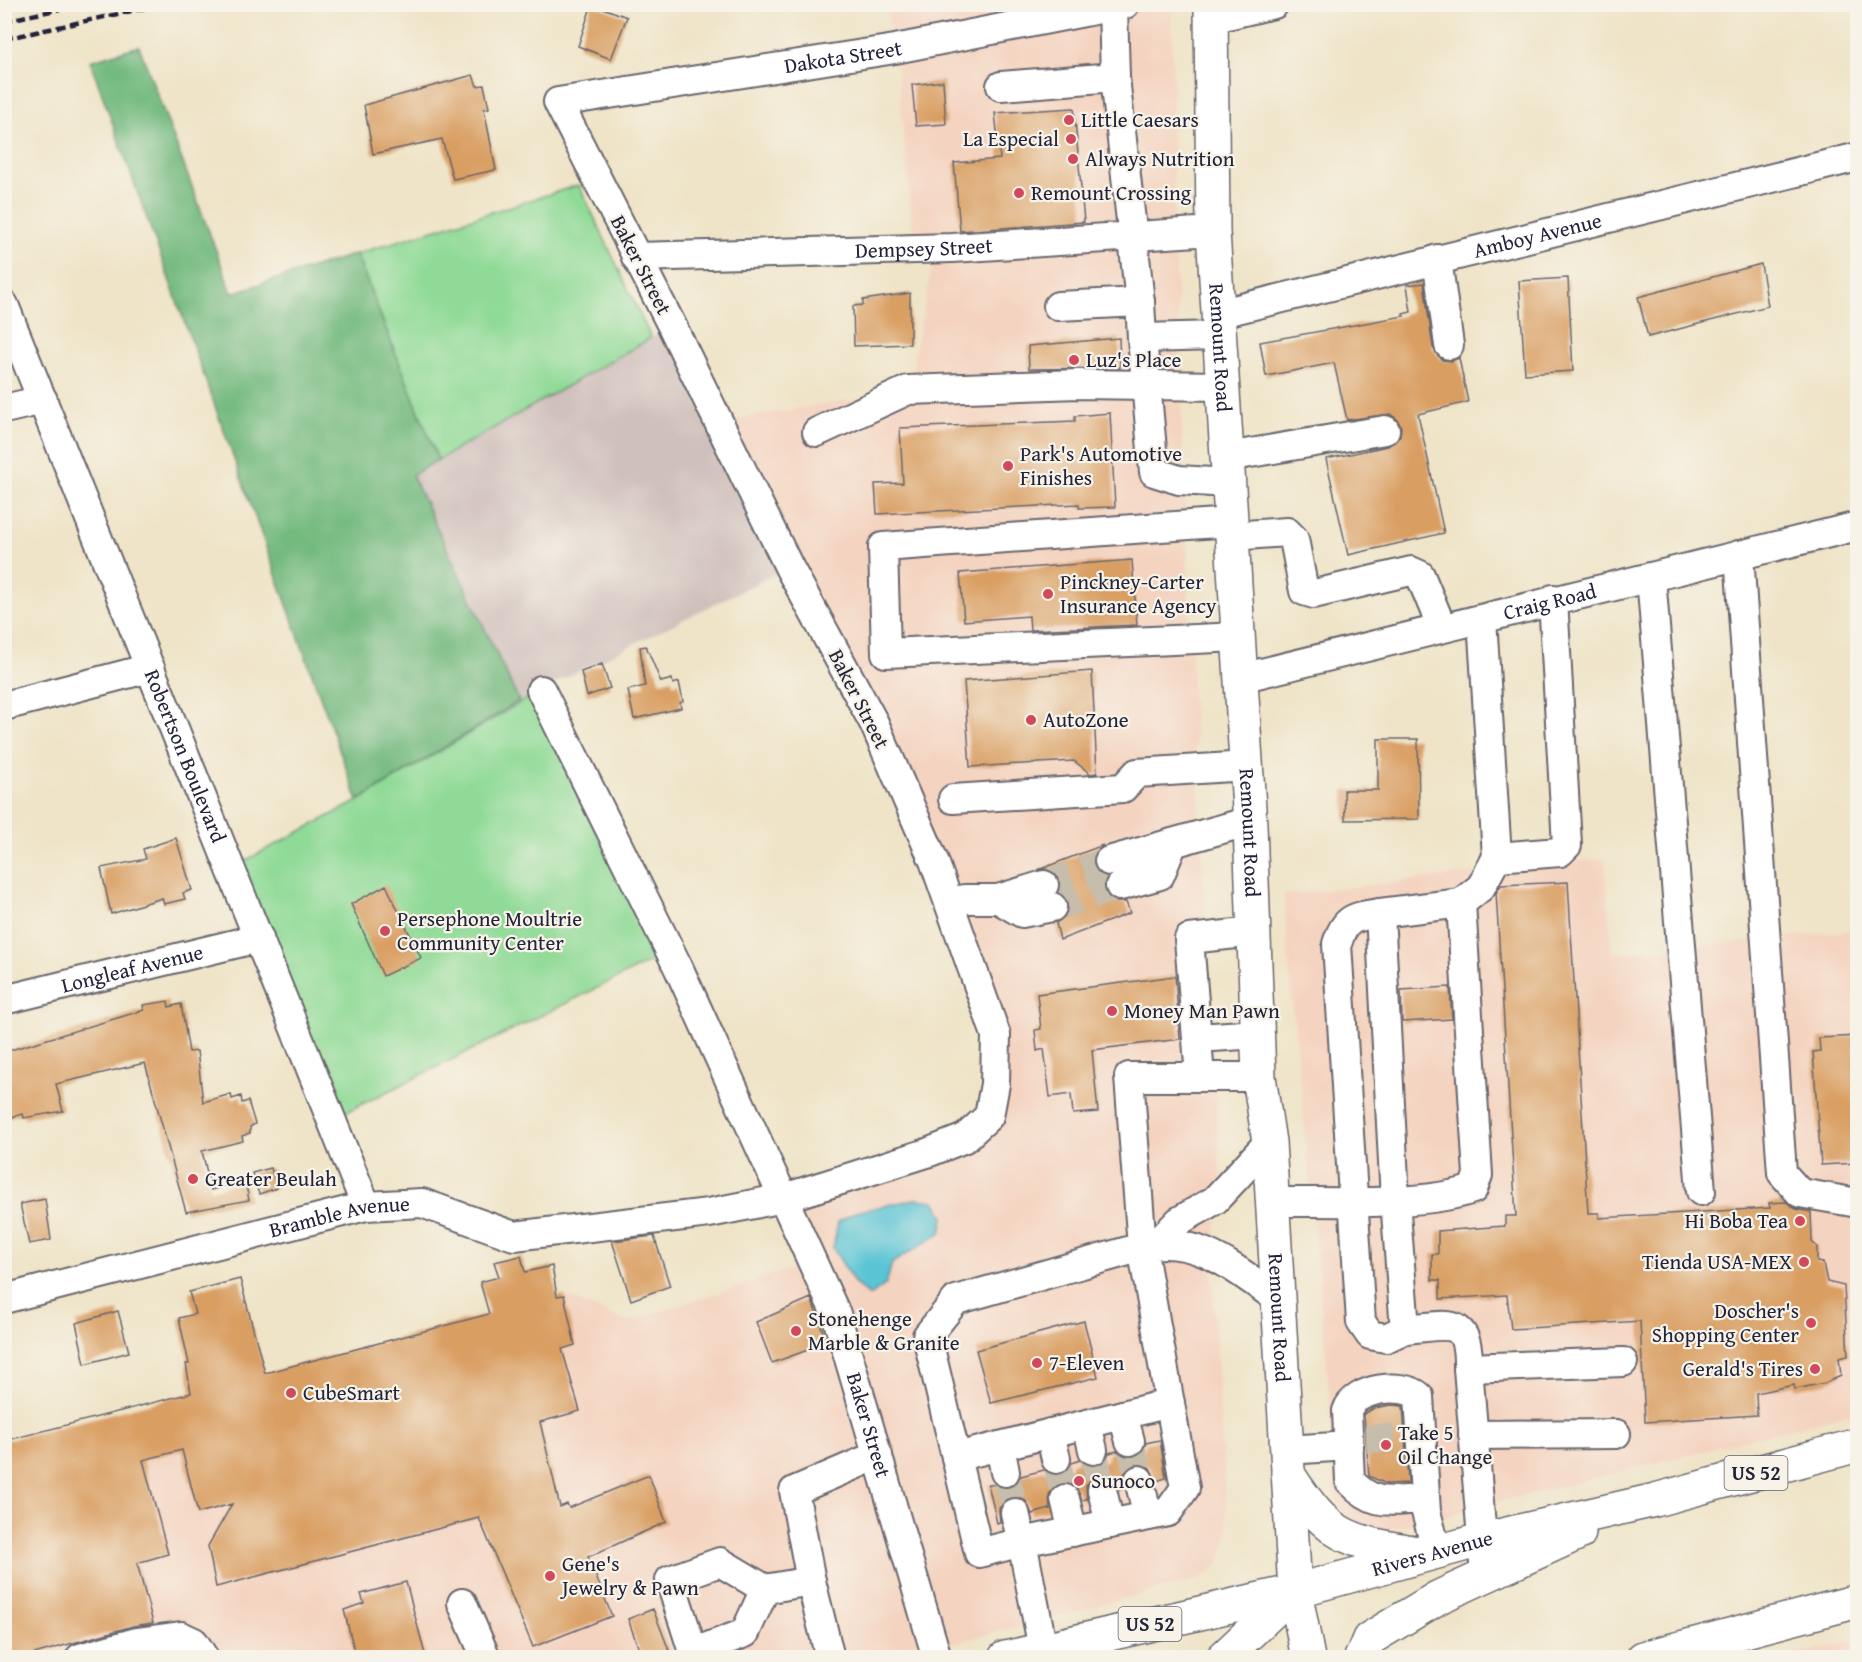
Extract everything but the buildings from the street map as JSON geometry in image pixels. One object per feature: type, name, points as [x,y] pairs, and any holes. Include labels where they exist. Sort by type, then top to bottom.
[{"type":"main road","name":"Remount Road","points":[[1211,12],[1213,231],[1250,821],[1259,1077],[1269,1142],[1294,1591],[1308,1658]]},
{"type":"main road","name":"Rivers Avenue","points":[[1005,1658],[1294,1591],[1481,1540],[1655,1500],[1857,1445]]},
{"type":"main road","points":[[1288,1462],[1310,1508],[1328,1525],[1362,1543],[1433,1554]]},
{"type":"main road","points":[[1361,1658],[1369,1640],[1439,1597],[1485,1574],[1655,1500]]},
{"type":"main road","points":[[1223,1658],[1294,1591]]},
{"type":"main road","points":[[1643,1658],[1857,1601]]},
{"type":"street","points":[[1211,12],[1274,4]]},
{"type":"street","points":[[1119,6],[1116,77],[1140,302],[1144,384],[1154,472],[1179,480],[1228,470],[1385,430]]},
{"type":"street","name":"Dakota Street","points":[[558,102],[895,49],[1119,6]]},
{"type":"street","points":[[1001,86],[1116,77]]},
{"type":"street","name":"Baker Street","points":[[558,102],[672,326],[789,567],[874,723],[951,903],[996,1035],[995,1084],[989,1116],[965,1138],[784,1198]]},
{"type":"street","name":"Amboy Avenue","points":[[1142,338],[1218,325],[1437,259],[1857,157]]},
{"type":"street","name":"Dempsey Street","points":[[636,257],[952,248],[1213,231]]},
{"type":"street","points":[[1437,259],[1449,345]]},
{"type":"street","points":[[1058,306],[1140,302]]},
{"type":"street","name":"Robertson Boulevard","points":[[4,305],[366,1206]]},
{"type":"street","points":[[817,432],[908,390],[1078,384],[1222,386]]},
{"type":"street","points":[[4,409],[43,400]]},
{"type":"street","name":"Craig Road","points":[[1241,678],[1482,619],[1553,599],[1857,526]]},
{"type":"street","points":[[1239,637],[886,653],[883,547],[1232,529],[1287,532],[1294,539],[1304,591],[1314,594],[1412,571],[1419,575],[1442,628]]},
{"type":"street","points":[[1739,555],[1782,1173],[1800,1193],[1857,1203]]},
{"type":"street","points":[[1651,577],[1701,1191]]},
{"type":"street","points":[[1497,857],[1560,852],[1567,845],[1553,599]]},
{"type":"street","points":[[1482,619],[1497,857],[1481,887],[1461,903],[1355,917],[1342,927],[1337,944],[1361,1322],[1370,1335],[1386,1338],[1406,1329],[1453,1326],[1463,1333],[1468,1346],[1485,1574]]},
{"type":"street","points":[[4,706],[150,668]]},
{"type":"street","name":"Baker Street","points":[[541,690],[679,969],[836,1314],[937,1658]]},
{"type":"street","points":[[953,799],[1123,788],[1137,773],[1246,766]]},
{"type":"street","points":[[1114,874],[1173,843],[1250,821]]},
{"type":"street","points":[[951,903],[964,899],[998,899],[1022,913],[1048,896]]},
{"type":"street","points":[[1272,1202],[1395,1200],[1457,1195],[1473,1189],[1478,1175],[1461,903]]},
{"type":"street","points":[[1380,912],[1395,1200],[1406,1329]]},
{"type":"street","points":[[1200,1077],[1189,939],[1255,932]]},
{"type":"street","name":"Longleaf Avenue","points":[[4,1000],[259,938]]},
{"type":"street","points":[[1198,1038],[1258,1034]]},
{"type":"street","points":[[1259,1077],[1129,1077],[1150,1245],[1170,1403],[1185,1488],[1168,1512],[979,1553],[927,1336],[956,1300],[1150,1245],[1179,1221],[1215,1200],[1269,1142]]},
{"type":"street","name":"Bramble Avenue","points":[[4,1299],[366,1206],[422,1203],[514,1236],[709,1213],[784,1198]]},
{"type":"street","points":[[1150,1245],[1214,1254],[1276,1298]]},
{"type":"street","points":[[1468,1368],[1623,1362]]},
{"type":"street","points":[[1425,1499],[1379,1501],[1363,1495],[1350,1481],[1356,1440],[1347,1411],[1350,1403],[1357,1396],[1398,1388],[1413,1391],[1419,1396],[1413,1436],[1425,1499],[1433,1554]]},
{"type":"street","points":[[956,1457],[1003,1459],[1127,1428],[1170,1403]]},
{"type":"street","points":[[1473,1435],[1616,1434]]},
{"type":"street","points":[[1288,1462],[1356,1440]]},
{"type":"street","points":[[830,1658],[811,1581],[794,1491],[878,1455]]},
{"type":"street","points":[[1139,1480],[1148,1516]]},
{"type":"street","points":[[1102,1490],[1110,1524]]},
{"type":"street","points":[[1065,1499],[1073,1532]]},
{"type":"street","points":[[1015,1513],[1043,1649]]},
{"type":"street","points":[[765,1589],[745,1633],[694,1655],[670,1580],[720,1562],[765,1589],[811,1581]]},
{"type":"street","points":[[462,1603],[486,1658]]},
{"type":"street","points":[[80,1658],[137,1642],[181,1636],[194,1642],[204,1658]]},
{"type":"shaded area","points":[[886,5],[1172,5],[1174,211],[1193,704],[1221,1177],[1212,1273],[1227,1527],[1226,1545],[1220,1560],[1213,1570],[1200,1579],[901,1657],[5,1658],[5,1441],[564,1295],[628,1322],[812,1262],[784,1198],[965,1138],[995,1084],[958,924],[718,422],[908,390],[935,249],[915,249],[895,49]]},
{"type":"shaded area","points":[[672,326],[789,567],[519,701],[412,475]]},
{"type":"shaded area","points":[[1605,858],[1612,954],[1857,930],[1857,1412],[1392,1529],[1367,1531],[1343,1516],[1336,1496],[1327,1367],[1284,895]]},
{"type":"shaded area","points":[[1857,1640],[1857,1657],[1787,1657],[1828,1647]]},
{"type":"green space","points":[[139,46],[232,293],[356,254],[438,460],[412,475],[519,701],[358,801],[90,61]]},
{"type":"green space","points":[[579,185],[651,338],[438,460],[356,254]]},
{"type":"green space","points":[[541,690],[670,952],[332,1119],[231,868],[358,801]]},
{"type":"water","points":[[915,1199],[935,1201],[944,1217],[941,1233],[892,1263],[886,1284],[870,1296],[855,1284],[833,1248],[838,1222],[856,1212]]},
{"type":"tunnel","points":[[1044,885],[1109,861]]},
{"type":"tunnel","points":[[1052,907],[1120,886]]},
{"type":"tunnel","points":[[1366,1439],[1405,1437]]},
{"type":"tunnel","points":[[1130,1441],[1139,1480]]},
{"type":"tunnel","points":[[1093,1450],[1102,1490]]},
{"type":"tunnel","points":[[1056,1459],[1065,1499]]},
{"type":"tunnel","points":[[1005,1472],[1015,1513]]},
{"type":"railway","points":[[4,21],[84,4]]},
{"type":"railway","points":[[4,39],[163,4]]},
{"type":"place","name":"Little Caesars","points":[[1069,120]]},
{"type":"place","name":"La Especial","points":[[1071,139]]},
{"type":"place","name":"Always Nutrition","points":[[1073,159]]},
{"type":"place","name":"Remount Crossing","points":[[1019,193]]},
{"type":"place","name":"Luz's Place","points":[[1074,360]]},
{"type":"place","name":"Park's Automotive Finishes","points":[[1008,466]]},
{"type":"place","name":"Pinckney-Carter Insurance Agency","points":[[1048,594]]},
{"type":"place","name":"AutoZone","points":[[1031,720]]},
{"type":"place","name":"Persephone Moultrie Community Center","points":[[385,931]]},
{"type":"place","name":"Money Man Pawn","points":[[1112,1011]]},
{"type":"place","name":"Greater Beulah","points":[[193,1179]]},
{"type":"place","name":"Hi Boba Tea","points":[[1800,1221]]},
{"type":"place","name":"Tienda USA-MEX","points":[[1804,1262]]},
{"type":"place","name":"Doscher's Shopping Center","points":[[1811,1323]]},
{"type":"place","name":"Stonehenge Marble & Granite","points":[[796,1331]]},
{"type":"place","name":"7-Eleven","points":[[1037,1363]]},
{"type":"place","name":"Gerald's Tires","points":[[1815,1369]]},
{"type":"place","name":"CubeSmart","points":[[291,1393]]},
{"type":"place","name":"Take 5 Oil Change","points":[[1386,1445]]},
{"type":"place","name":"Sunoco","points":[[1079,1481]]},
{"type":"place","name":"Gene's Jewelry & Pawn","points":[[550,1576]]}]
